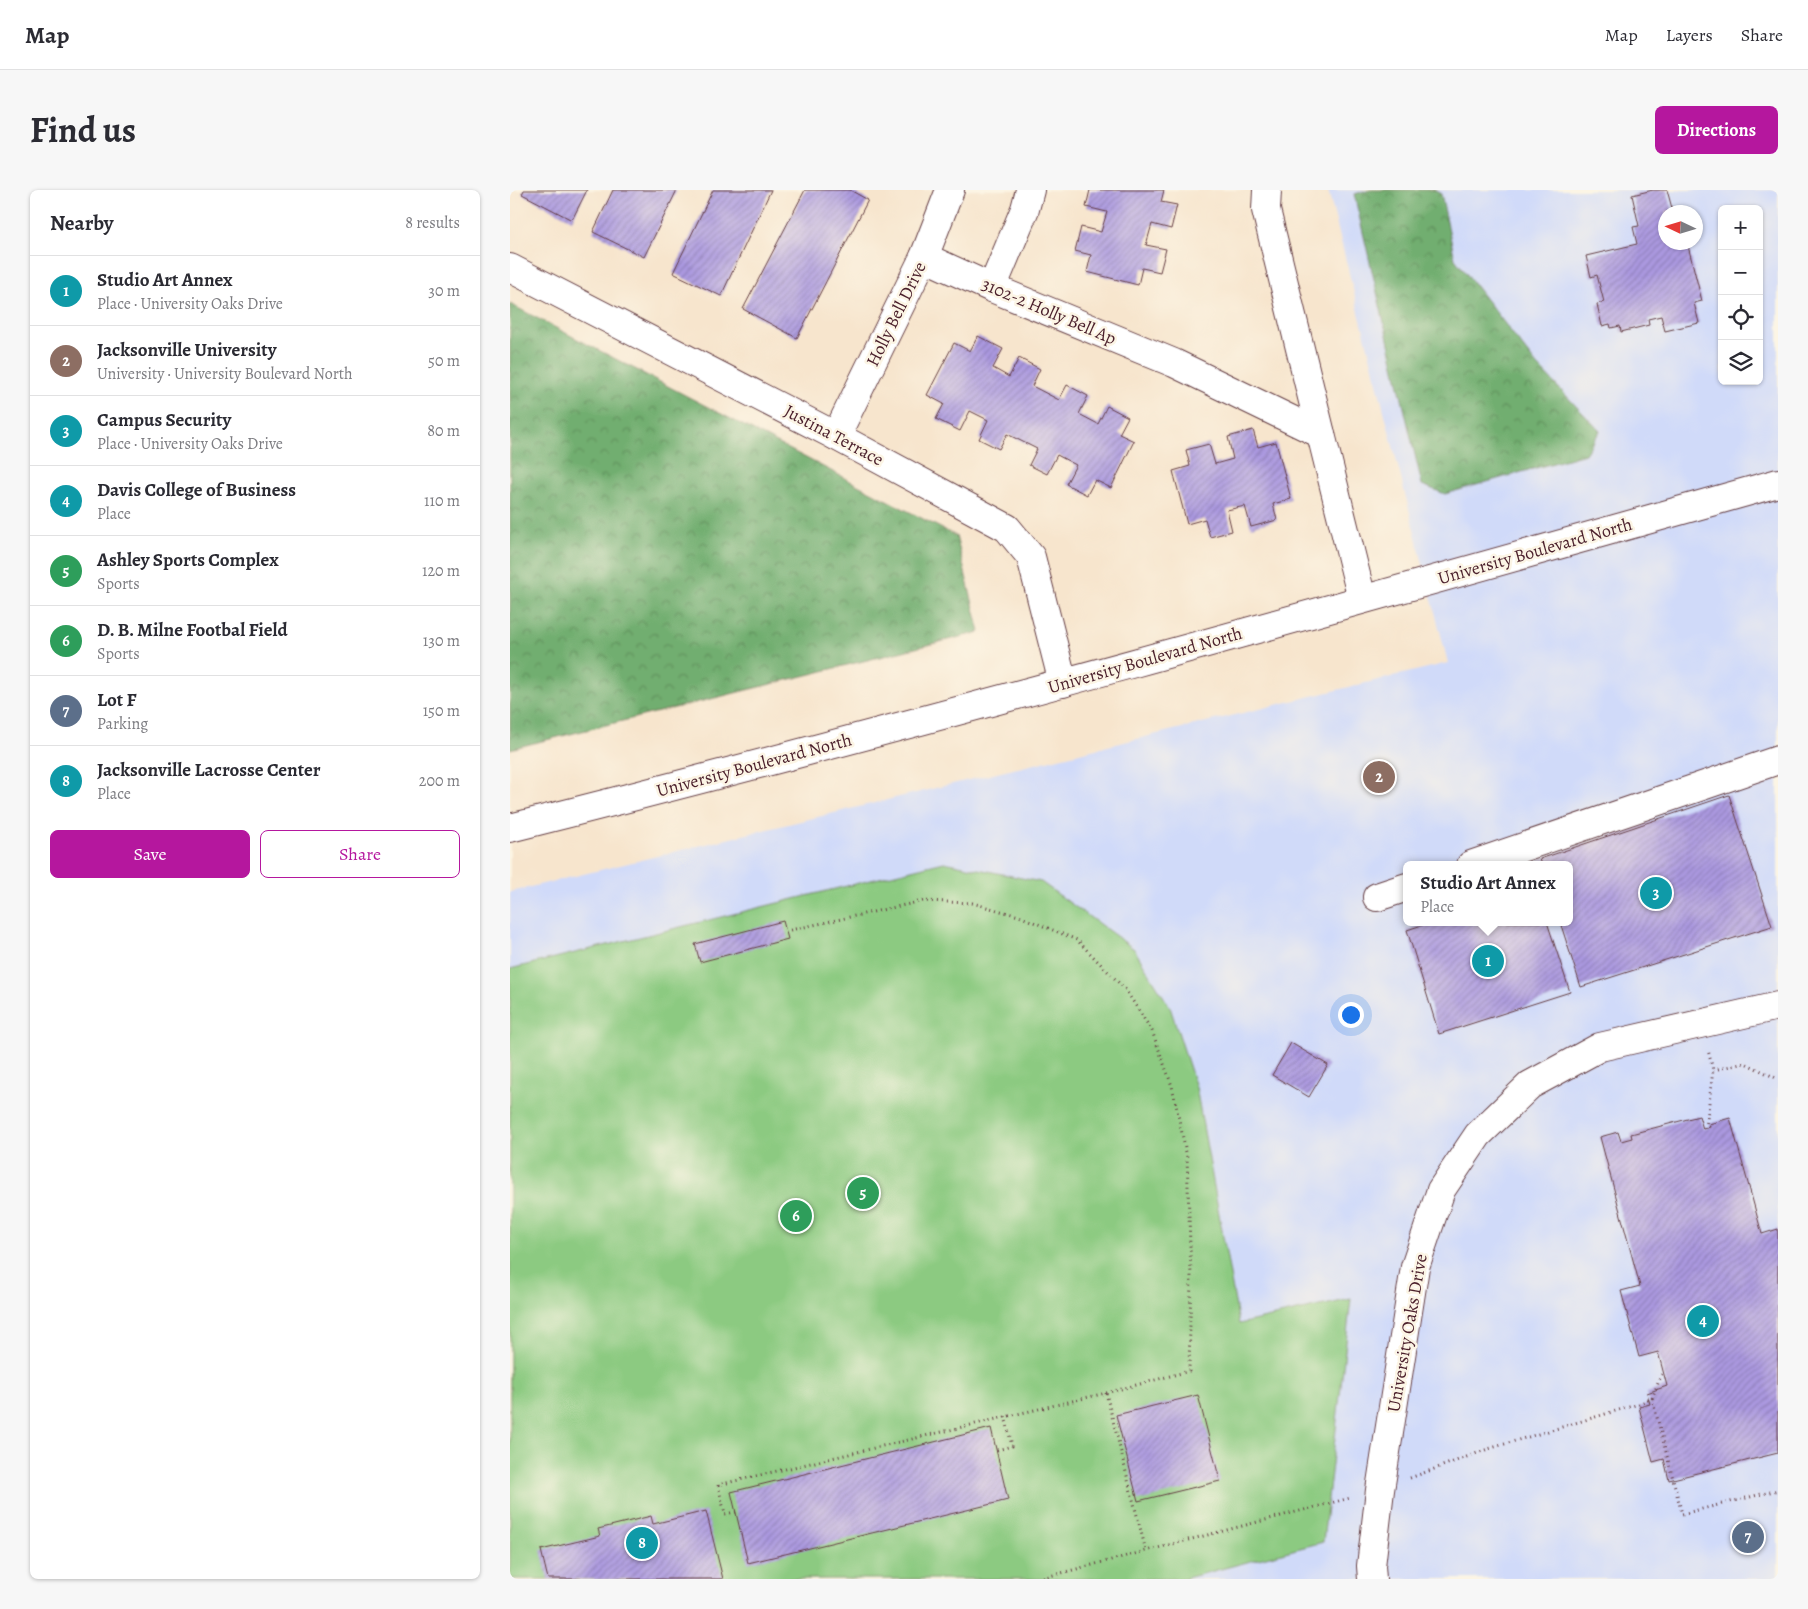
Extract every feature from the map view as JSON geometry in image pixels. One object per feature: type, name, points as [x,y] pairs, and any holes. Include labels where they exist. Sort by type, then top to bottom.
[{"type":"street","name":"Holly Bell Drive","points":[[836,436],[924,257],[950,190]]},
{"type":"street","points":[[992,288],[1025,209],[1030,190]]},
{"type":"street","points":[[1267,190],[1266,210],[1362,599]]},
{"type":"street","name":"3102-2 Holly Bell Ap","points":[[924,257],[992,288],[1174,363],[1321,434]]},
{"type":"street","name":"Justina Terrace","points":[[510,268],[836,436],[1007,528],[1031,557],[1063,683]]},
{"type":"street","name":"University Boulevard North","points":[[510,828],[693,782],[1063,683],[1778,483]]},
{"type":"street","points":[[1483,861],[1778,760]]},
{"type":"street","points":[[1377,897],[1403,887]]},
{"type":"street","name":"University Oaks Drive","points":[[1372,1579],[1371,1566],[1380,1490],[1416,1268],[1441,1190],[1478,1135],[1530,1085],[1600,1047],[1778,1006]]},
{"type":"path","points":[[736,1512],[725,1514],[718,1485],[1106,1393],[1189,1371],[1191,1274],[1187,1157],[1172,1086],[1152,1031],[1125,989],[1077,940],[1019,916],[972,903],[923,901],[786,931]]},
{"type":"path","points":[[1701,1023],[1713,1070],[1706,1128]]},
{"type":"path","points":[[1713,1070],[1745,1063],[1778,1079]]},
{"type":"path","points":[[1106,1393],[1146,1551]]},
{"type":"path","points":[[1652,1398],[1682,1514],[1778,1490]]},
{"type":"path","points":[[997,1450],[1012,1446],[1005,1416]]},
{"type":"shaded area","points":[[1328,190],[1778,190],[1778,1579],[510,1579],[510,892],[1448,663]]},
{"type":"green space","points":[[1371,190],[1434,190],[1441,194],[1455,259],[1536,364],[1600,431],[1585,454],[1445,494],[1422,485],[1354,194]]},
{"type":"green space","points":[[510,304],[956,536],[980,632],[510,749]]},
{"type":"green space","points":[[944,862],[1041,882],[1134,949],[1170,1007],[1196,1087],[1239,1324],[1351,1299],[1323,1542],[1183,1579],[510,1579],[510,969]]},
{"type":"building","points":[[524,190],[587,190],[572,220],[522,194]]},
{"type":"building","points":[[613,190],[677,190],[644,257],[593,232]]},
{"type":"building","points":[[713,190],[771,190],[721,296],[673,273]]},
{"type":"building","points":[[805,190],[850,190],[868,200],[797,338],[743,309]]},
{"type":"building","points":[[1090,190],[1164,190],[1161,202],[1177,205],[1171,229],[1152,224],[1146,245],[1166,249],[1160,272],[1142,268],[1138,285],[1087,272],[1091,255],[1075,251],[1081,227],[1101,232],[1107,212],[1086,207]]},
{"type":"building","points":[[1653,190],[1667,190],[1671,205],[1658,205],[1658,250],[1689,250],[1702,301],[1694,303],[1699,323],[1665,331],[1661,316],[1648,319],[1649,325],[1621,332],[1620,326],[1611,328],[1610,324],[1602,326],[1597,304],[1604,302],[1597,275],[1591,277],[1586,256],[1637,244],[1633,227],[1639,226],[1632,195]]},
{"type":"building","points":[[978,336],[1003,349],[993,368],[1009,377],[1019,358],[1040,369],[1032,386],[1059,400],[1067,385],[1088,396],[1079,414],[1098,424],[1107,406],[1128,417],[1119,434],[1134,441],[1111,488],[1095,480],[1087,495],[1066,484],[1076,465],[1057,455],[1047,474],[1029,465],[1037,449],[1007,434],[999,449],[979,439],[988,420],[970,411],[960,431],[936,419],[944,404],[927,395],[954,343],[970,351]]},
{"type":"building","points":[[1253,430],[1258,447],[1276,442],[1291,499],[1273,504],[1277,520],[1251,527],[1245,506],[1227,510],[1232,531],[1210,537],[1205,519],[1187,524],[1173,471],[1190,466],[1186,450],[1209,444],[1215,464],[1233,459],[1228,437]]},
{"type":"building","points":[[1729,795],[1772,926],[1581,987],[1561,926],[1573,926],[1573,861],[1541,861],[1540,859]]},
{"type":"building","points":[[783,921],[788,939],[700,962],[695,944]]},
{"type":"building","points":[[1419,926],[1548,926],[1570,992],[1439,1034],[1407,930]]},
{"type":"building","points":[[1291,1043],[1328,1065],[1309,1097],[1272,1075]]},
{"type":"building","points":[[1699,1116],[1703,1129],[1710,1127],[1709,1124],[1730,1118],[1762,1234],[1778,1229],[1778,1453],[1669,1480],[1664,1459],[1653,1462],[1639,1407],[1650,1404],[1647,1393],[1667,1386],[1658,1352],[1639,1357],[1621,1291],[1640,1286],[1600,1137],[1618,1132],[1621,1141],[1632,1138],[1631,1134]]},
{"type":"building","points":[[1198,1395],[1220,1481],[1138,1501],[1116,1415]]},
{"type":"building","points":[[991,1428],[1008,1500],[748,1563],[731,1492]]},
{"type":"building","points":[[706,1511],[723,1579],[548,1579],[541,1550],[600,1536],[598,1529],[651,1516],[653,1524]]},
{"type":"place","name":"Jacksonville University","points":[[1379,777]]},
{"type":"place","name":"Campus Security","points":[[1656,893]]},
{"type":"place","name":"Studio Art Annex","points":[[1488,961]]},
{"type":"place","name":"Ashley Sports Complex","points":[[863,1193]]},
{"type":"place","name":"D. B. Milne Footbal Field","points":[[796,1216]]},
{"type":"place","name":"Davis College of Business","points":[[1703,1321]]},
{"type":"place","name":"Lot F","points":[[1748,1537]]},
{"type":"place","name":"Jacksonville Lacrosse Center","points":[[642,1543]]}]
